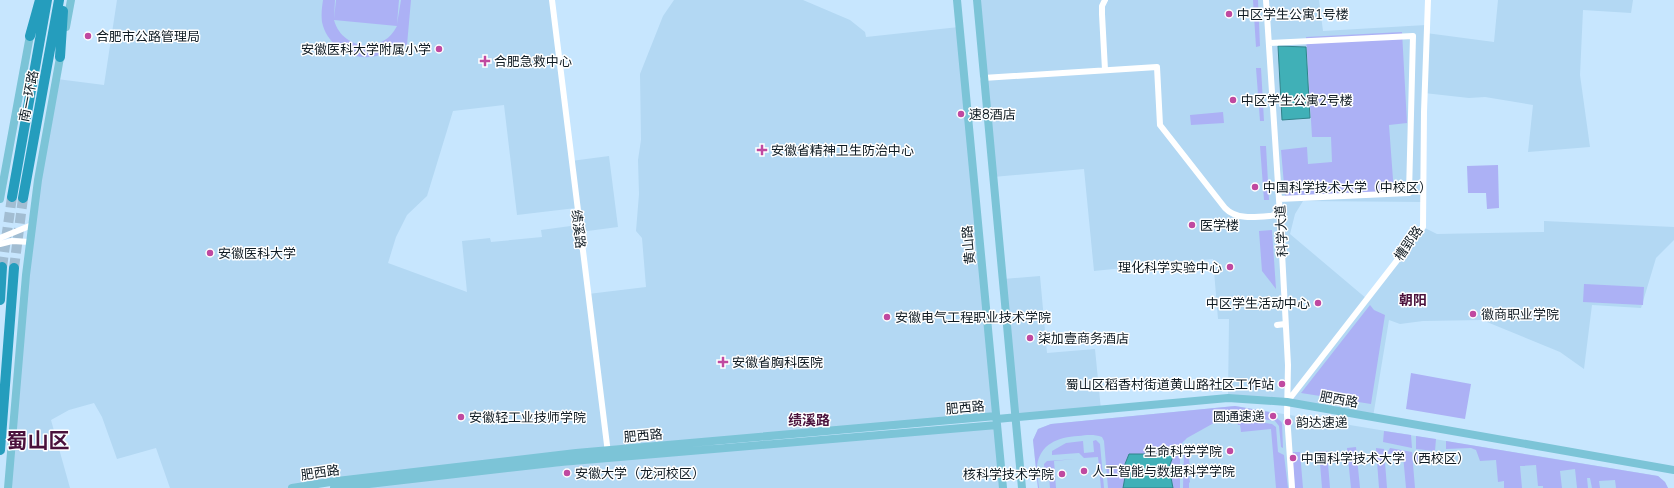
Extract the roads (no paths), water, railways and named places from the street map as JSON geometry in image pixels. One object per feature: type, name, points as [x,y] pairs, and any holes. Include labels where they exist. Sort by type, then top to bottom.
[{"type":"highway","points":[[30,36],[40,0]]},
{"type":"highway","name":"南一环路","points":[[12,197],[47,0]]},
{"type":"highway","name":"南一环路","points":[[23,198],[60,0]]},
{"type":"highway","points":[[60,57],[64,0]]},
{"type":"highway","points":[[0,300],[2,267]]},
{"type":"highway","points":[[0,450],[14,268]]},
{"type":"main road","points":[[0,198],[36,0]]},
{"type":"main road","points":[[8,488],[23,298],[32,225],[38,180],[71,0]]},
{"type":"main road","name":"黄山路","points":[[957,0],[1003,488]]},
{"type":"main road","points":[[977,0],[1022,488]]},
{"type":"main road","name":"肥西路","points":[[292,488],[337,481],[608,454],[997,420],[1223,398],[1287,402],[1674,470]]},
{"type":"main road","name":"肥西路","points":[[334,488],[546,464],[608,454]]},
{"type":"street","name":"绩溪路","points":[[552,0],[608,454]]},
{"type":"street","points":[[1105,0],[1102,6],[1102,14],[1106,70]]},
{"type":"street","name":"科学大道","points":[[1266,0],[1288,365],[1287,402],[1292,488]]},
{"type":"street","name":"槽郢路","points":[[1287,402],[1423,227],[1424,112],[1428,0]]},
{"type":"street","points":[[1269,43],[1412,36],[1409,193],[1279,199]]},
{"type":"street","points":[[983,78],[1157,67],[1160,125],[1225,208],[1230,213],[1239,217],[1280,216]]},
{"type":"street","points":[[0,238],[32,225]]},
{"type":"street","points":[[0,244],[12,241],[30,242]]},
{"type":"street","points":[[1277,325],[1285,324]]},
{"type":"tunnel","points":[[2,267],[12,197]]},
{"type":"tunnel","points":[[14,268],[23,198]]},
{"type":"place","name":"中区学生公寓1号楼","points":[[1229,14]]},
{"type":"place","name":"合肥市公路管理局","points":[[88,36]]},
{"type":"place","name":"安徽医科大学附属小学","points":[[439,49]]},
{"type":"place","name":"合肥急救中心","points":[[485,61]]},
{"type":"place","name":"中区学生公寓2号楼","points":[[1233,100]]},
{"type":"place","name":"速8酒店","points":[[961,114]]},
{"type":"place","name":"安徽省精神卫生防治中心","points":[[762,150]]},
{"type":"place","name":"中国科学技术大学（中校区）","points":[[1255,187]]},
{"type":"place","name":"医学楼","points":[[1192,225]]},
{"type":"place","name":"安徽医科大学","points":[[210,253]]},
{"type":"place","name":"理化科学实验中心","points":[[1230,267]]},
{"type":"place","name":"中区学生活动中心","points":[[1318,303]]},
{"type":"place","name":"徽商职业学院","points":[[1473,314]]},
{"type":"place","name":"安徽电气工程职业技术学院","points":[[887,317]]},
{"type":"place","name":"柒加壹商务酒店","points":[[1030,338]]},
{"type":"place","name":"安徽省胸科医院","points":[[723,362]]},
{"type":"place","name":"蜀山区稻香村街道黄山路社区工作站","points":[[1282,384]]},
{"type":"place","name":"圆通速递","points":[[1273,416]]},
{"type":"place","name":"安徽轻工业技师学院","points":[[461,417]]},
{"type":"place","name":"韵达速递","points":[[1288,422]]},
{"type":"place","name":"生命科学学院","points":[[1230,451]]},
{"type":"place","name":"中国科学技术大学（西校区）","points":[[1293,458]]},
{"type":"place","name":"人工智能与数据科学学院","points":[[1084,471]]},
{"type":"place","name":"安徽大学（龙河校区）","points":[[567,473]]},
{"type":"place","name":"核科学技术学院","points":[[1062,474]]},
{"type":"district","name":"朝阳","points":[[1413,300]]},
{"type":"district","name":"绩溪路","points":[[809,420]]},
{"type":"district","name":"蜀山区","points":[[38,441]]}]
